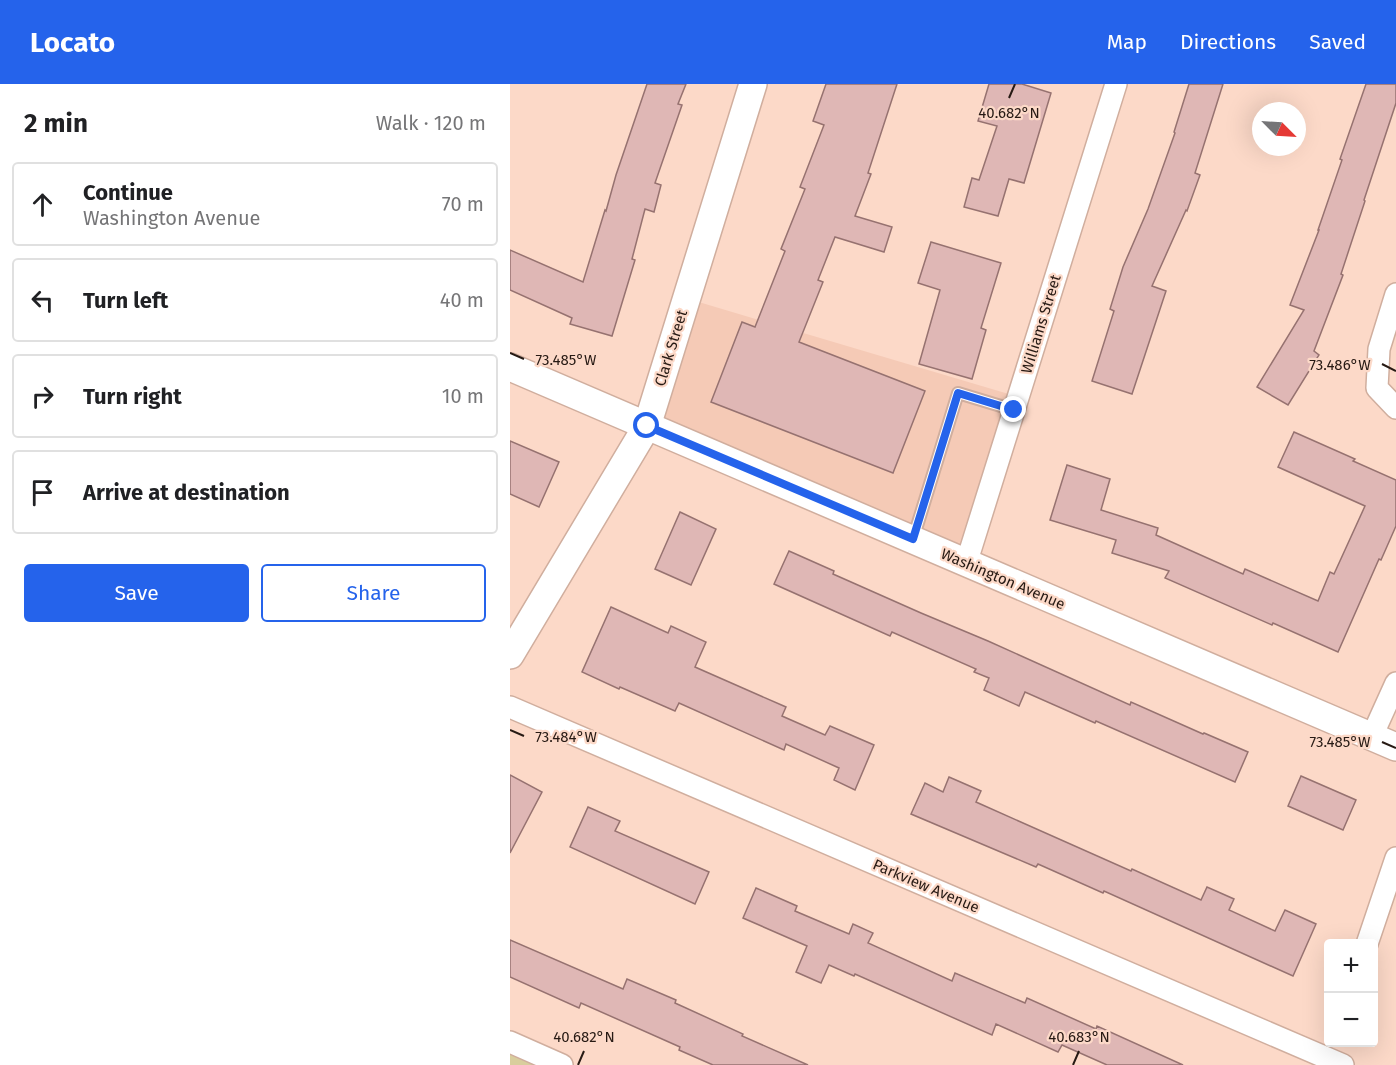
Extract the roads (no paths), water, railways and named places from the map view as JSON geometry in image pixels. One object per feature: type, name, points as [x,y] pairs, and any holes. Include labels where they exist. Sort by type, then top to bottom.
[{"type":"street","name":"Clark Street","points":[[510,656],[647,426],[753,84]]},
{"type":"street","name":"Williams Street","points":[[966,564],[1116,84]]},
{"type":"street","points":[[1396,294],[1379,349],[1377,388],[1396,408]]},
{"type":"street","name":"Washington Avenue","points":[[510,367],[1384,742]]},
{"type":"street","points":[[1384,742],[1396,683]]},
{"type":"street","name":"Parkview Avenue","points":[[510,707],[1333,1058]]},
{"type":"street","points":[[1369,939],[1396,858]]},
{"type":"street","points":[[510,1042],[562,1065]]},
{"type":"lane","points":[[913,539],[958,393],[1014,410]]}]
